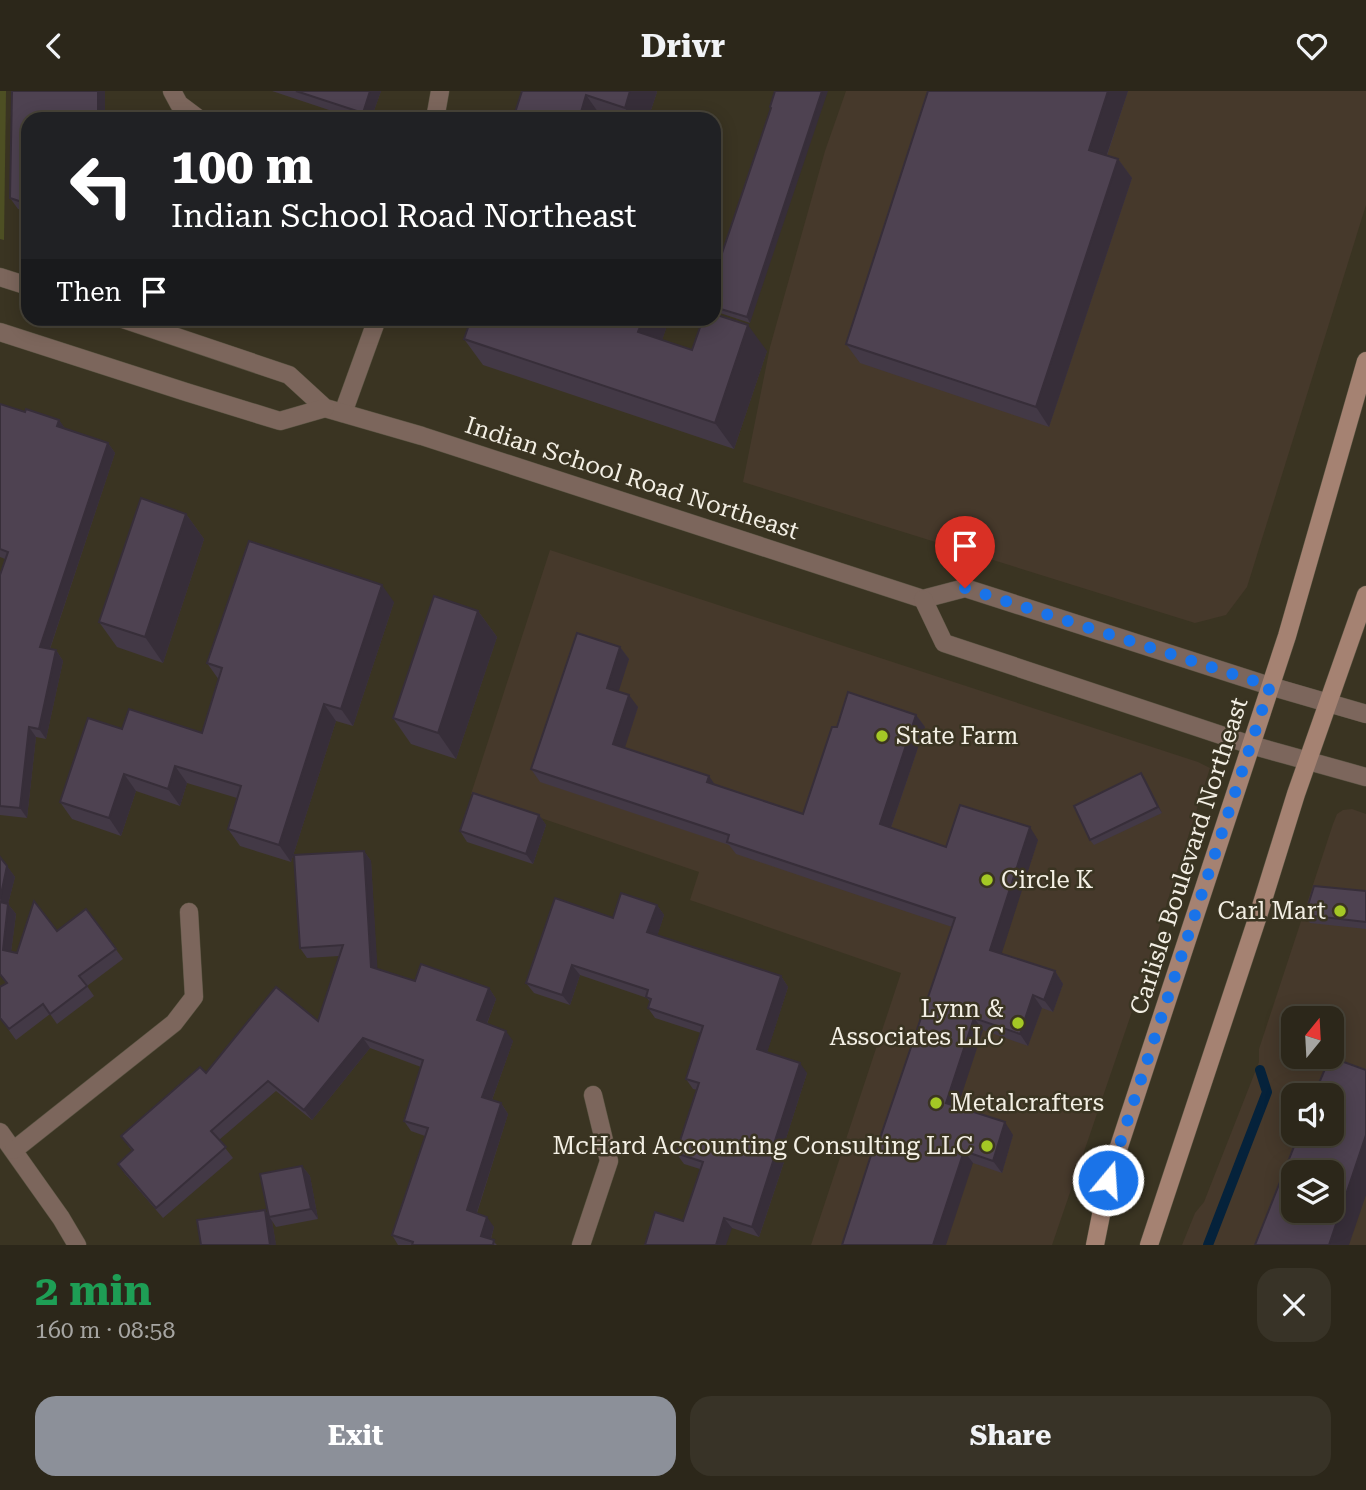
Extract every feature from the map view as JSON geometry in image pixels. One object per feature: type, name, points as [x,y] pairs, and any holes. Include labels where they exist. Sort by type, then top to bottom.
[{"type":"main road","name":"Carlisle Boulevard Northeast","points":[[1094,1245],[1108,1180],[1287,636],[1366,361]]},
{"type":"main road","points":[[1149,1245],[1308,761],[1366,595]]},
{"type":"street","points":[[172,91],[179,104],[190,112]]},
{"type":"street","points":[[436,112],[440,91]]},
{"type":"street","points":[[0,277],[21,284]]},
{"type":"street","name":"Indian School Road Northeast","points":[[144,326],[289,375],[325,408],[422,436],[923,599]]},
{"type":"street","points":[[343,413],[374,326]]},
{"type":"street","points":[[0,332],[281,421],[325,408]]},
{"type":"street","points":[[1366,713],[1270,686],[965,588],[923,599],[944,643],[1251,744],[1366,777]]},
{"type":"street","points":[[13,1150],[174,1023],[194,997],[189,912]]},
{"type":"street","points":[[581,1245],[609,1161],[593,1095]]},
{"type":"street","points":[[0,1132],[77,1245]]},
{"type":"shaded area","points":[[846,91],[1366,91],[1366,205],[1247,587],[1226,615],[1195,623],[743,482],[770,347],[825,151]]},
{"type":"shaded area","points":[[550,550],[1210,768],[1137,997],[1052,1245],[811,1245],[901,973],[690,900],[699,872],[471,794]]},
{"type":"shaded area","points":[[1352,809],[1366,814],[1366,1245],[1182,1245],[1195,1213],[1204,1202],[1259,1062],[1259,1049],[1337,814]]},
{"type":"green space","points":[[0,91],[6,91],[4,240],[0,239]]},
{"type":"building","points":[[12,91],[98,91],[98,112],[21,112],[21,202],[10,198]]},
{"type":"building","points":[[296,91],[370,91],[363,112]]},
{"type":"building","points":[[522,91],[630,91],[625,108],[586,95],[581,112],[515,112]]},
{"type":"building","points":[[775,91],[822,91],[747,317],[721,309],[721,256]]},
{"type":"building","points":[[928,91],[1108,91],[1089,150],[1118,159],[1036,407],[846,344]]},
{"type":"building","points":[[721,316],[748,325],[715,423],[464,339],[469,326],[640,326],[638,332],[692,350],[701,326],[721,326]]},
{"type":"building","points":[[0,404],[59,420],[57,426],[108,443],[40,647],[56,650],[39,729],[29,727],[20,808],[0,806],[0,575],[8,552],[0,549]]},
{"type":"building","points":[[141,498],[186,514],[145,637],[99,622]]},
{"type":"building","points":[[249,541],[382,585],[341,709],[324,704],[279,845],[228,829],[241,786],[175,766],[168,789],[124,774],[109,818],[60,802],[88,718],[122,729],[129,709],[202,733],[222,668],[207,663]]},
{"type":"building","points":[[434,596],[478,611],[438,733],[393,718]]},
{"type":"building","points":[[577,633],[620,647],[607,688],[629,695],[613,744],[709,776],[707,782],[803,814],[832,727],[837,727],[848,692],[916,715],[880,824],[946,847],[960,805],[1030,827],[990,950],[1055,971],[1044,1000],[1033,995],[1020,1034],[974,1018],[946,1103],[1005,1122],[993,1161],[964,1151],[933,1245],[842,1245],[955,918],[727,842],[729,835],[531,769]]},
{"type":"building","points":[[1141,773],[1158,807],[1090,840],[1074,806]]},
{"type":"building","points":[[473,793],[539,815],[526,854],[460,831]]},
{"type":"building","points":[[364,851],[371,967],[415,981],[421,964],[489,988],[477,1020],[506,1031],[482,1097],[501,1103],[467,1210],[487,1217],[481,1236],[494,1240],[493,1245],[412,1245],[413,1242],[392,1235],[428,1128],[404,1121],[423,1060],[363,1038],[304,1110],[268,1081],[211,1131],[226,1147],[156,1208],[118,1164],[133,1150],[121,1136],[200,1067],[206,1073],[276,987],[318,1021],[343,945],[300,948],[294,855]]},
{"type":"building","points":[[0,857],[7,866],[0,899]]},
{"type":"building","name":"Carl Mart","points":[[1314,886],[1366,891],[1366,922],[1305,915]]},
{"type":"building","points":[[621,893],[657,905],[647,932],[781,976],[757,1049],[800,1063],[773,1147],[777,1149],[752,1227],[724,1218],[716,1245],[645,1245],[655,1212],[683,1221],[703,1162],[676,1153],[699,1083],[686,1079],[703,1026],[648,1008],[651,999],[646,997],[648,990],[572,965],[562,995],[526,983],[555,898],[613,918]]},
{"type":"building","points":[[34,901],[57,931],[86,909],[116,949],[79,976],[87,986],[50,1014],[43,1004],[9,1029],[0,1018],[0,987],[7,983],[0,974],[0,902],[8,904],[3,950],[17,953]]},
{"type":"building","points":[[1344,1062],[1366,1070],[1366,1135],[1344,1200],[1344,1160],[1289,1160],[1294,1146],[1344,1146],[1344,1083],[1319,1083],[1325,1069],[1344,1069]]},
{"type":"building","points":[[302,1166],[311,1209],[269,1217],[260,1174]]},
{"type":"building","points":[[1281,1179],[1281,1223],[1336,1223],[1329,1245],[1255,1245]]},
{"type":"building","points":[[265,1210],[270,1245],[201,1245],[197,1220]]},
{"type":"waterway","points":[[1208,1245],[1267,1092],[1260,1070]]},
{"type":"place","name":"State Farm","points":[[882,736]]},
{"type":"place","name":"Circle K","points":[[987,880]]},
{"type":"place","name":"Carl Mart","points":[[1340,911]]},
{"type":"place","name":"Lynn & Associates LLC","points":[[1018,1023]]},
{"type":"place","name":"Metalcrafters","points":[[936,1103]]},
{"type":"place","name":"McHard Accounting Consulting LLC","points":[[987,1146]]},
{"type":"route","points":[[965,588],[1270,686],[1108,1180]]}]
